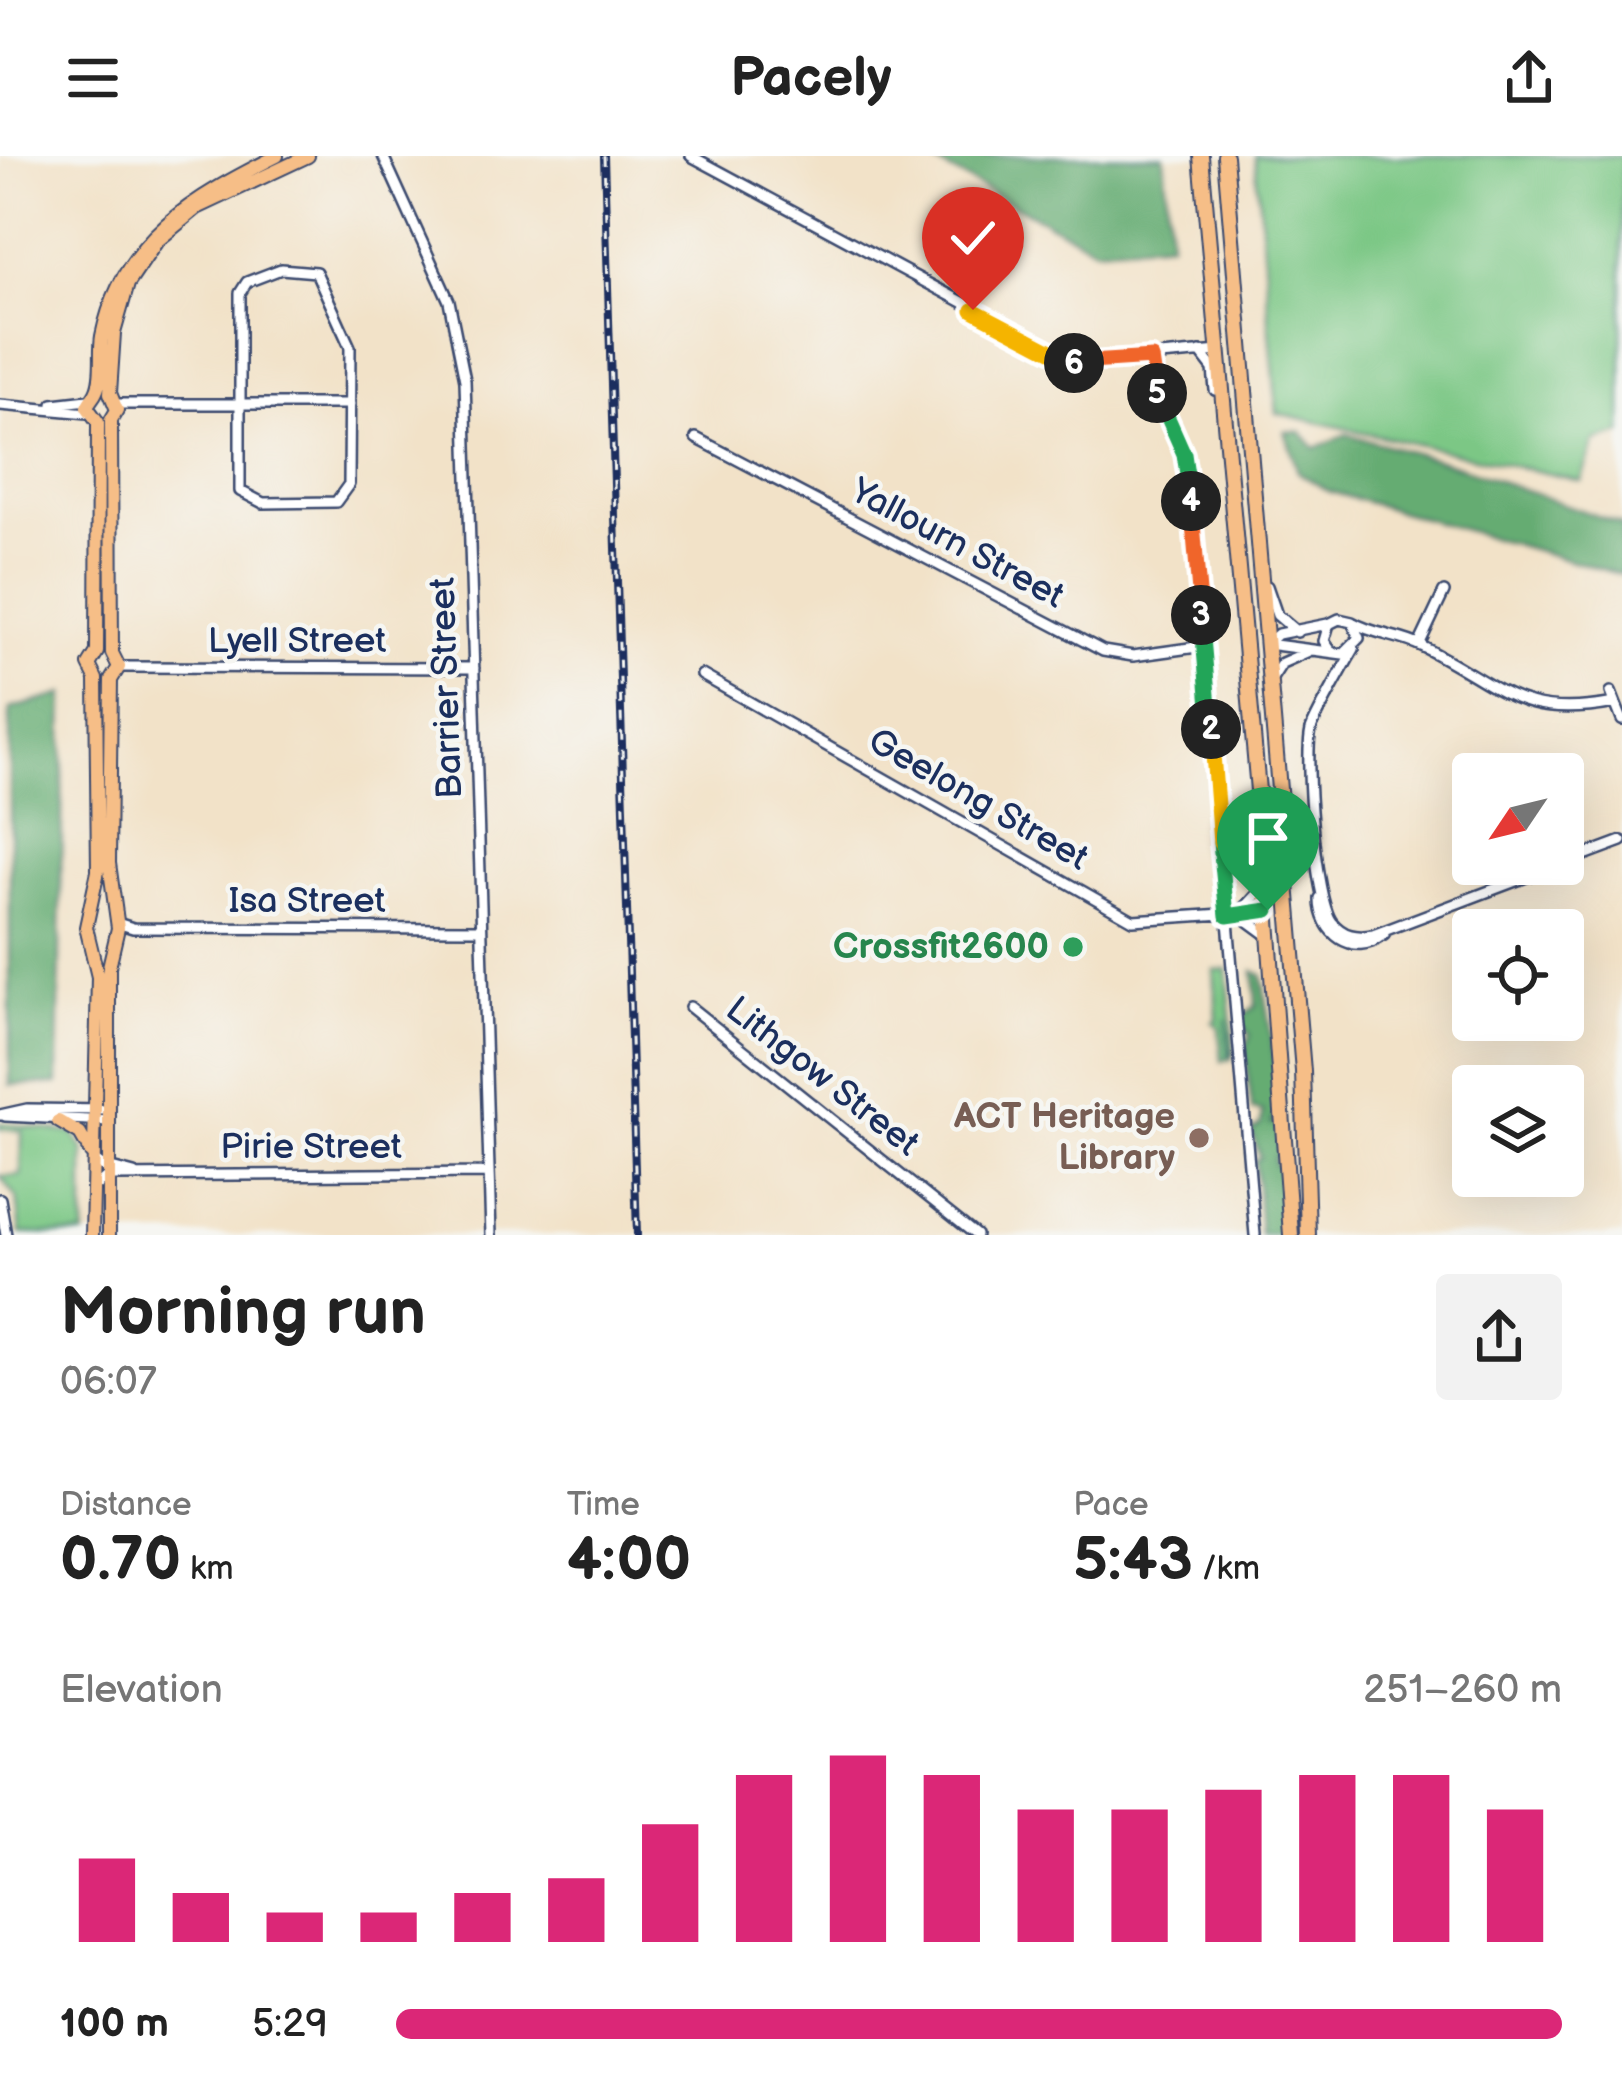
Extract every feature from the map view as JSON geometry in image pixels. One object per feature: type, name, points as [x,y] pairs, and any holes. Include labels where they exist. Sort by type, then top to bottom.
[{"type":"highway","points":[[1201,156],[1288,1147],[1291,1235]]},
{"type":"highway","points":[[1225,156],[1291,930],[1309,1235]]},
{"type":"highway","points":[[1221,350],[1228,347],[1240,324]]},
{"type":"highway","points":[[1221,350],[1229,353],[1245,380]]},
{"type":"highway","points":[[1242,616],[1254,636],[1267,644]]},
{"type":"highway","points":[[1251,723],[1256,655],[1267,644]]},
{"type":"highway","points":[[1268,910],[1283,899],[1287,881]]},
{"type":"highway","points":[[1268,910],[1286,920],[1291,930]]},
{"type":"highway","points":[[1288,1147],[1298,1164],[1308,1168]]},
{"type":"highway","points":[[1291,1192],[1298,1173],[1308,1168]]},
{"type":"main road","points":[[109,1235],[109,968],[116,928],[109,863],[101,337],[117,290],[138,251],[184,205],[277,156]]},
{"type":"main road","points":[[101,406],[128,284],[157,241],[197,208],[308,156]]},
{"type":"main road","points":[[105,652],[88,665],[109,676]]},
{"type":"main road","points":[[92,1235],[99,992],[89,917],[98,871],[109,676]]},
{"type":"main road","points":[[89,917],[100,911],[116,928]]},
{"type":"main road","points":[[89,937],[102,943],[116,928]]},
{"type":"main road","points":[[58,1121],[79,1133],[92,1156]]},
{"type":"street","name":"Barrier Street","points":[[383,156],[449,302],[460,341],[491,1235]]},
{"type":"street","points":[[691,156],[1076,363],[1221,350]]},
{"type":"street","points":[[273,270],[316,272],[348,338],[350,484],[344,497],[328,504],[263,503],[240,491],[240,404],[241,288],[273,270]]},
{"type":"street","points":[[1200,352],[1218,324]]},
{"type":"street","points":[[1200,352],[1213,369],[1226,432]]},
{"type":"street","points":[[1152,358],[1158,399],[1187,466],[1255,1235]]},
{"type":"street","points":[[0,405],[350,404]]},
{"type":"street","name":"Yallourn Street","points":[[696,438],[1103,651],[1133,656],[1204,646]]},
{"type":"street","points":[[1259,564],[1277,615],[1297,632]]},
{"type":"street","points":[[1419,645],[1444,592]]},
{"type":"street","points":[[1383,634],[1334,652],[1267,644],[1278,634],[1340,619],[1419,645],[1530,706],[1559,710],[1613,697],[1622,721]]},
{"type":"street","points":[[1352,622],[1358,632],[1355,647],[1309,735],[1326,912],[1343,932],[1365,937],[1507,885]]},
{"type":"street","points":[[1329,624],[1324,641],[1342,668],[1339,684]]},
{"type":"street","points":[[1271,694],[1276,668],[1318,648]]},
{"type":"street","name":"Lyell Street","points":[[109,676],[474,668]]},
{"type":"street","name":"Geelong Street","points":[[702,675],[1133,920],[1268,910]]},
{"type":"street","points":[[1584,856],[1622,841]]},
{"type":"street","points":[[1266,884],[1239,914],[1270,938]]},
{"type":"street","name":"Isa Street","points":[[116,928],[482,929]]},
{"type":"street","name":"Lithgow Street","points":[[690,1007],[976,1235]]},
{"type":"street","points":[[92,1115],[58,1121],[0,1115],[27,1108],[109,1115]]},
{"type":"street","points":[[92,1156],[110,1173],[92,1189]]},
{"type":"street","name":"Pirie Street","points":[[110,1173],[489,1173]]},
{"type":"street","points":[[0,1199],[6,1235]]},
{"type":"green space","points":[[922,156],[1164,156],[1170,242],[1095,248]]},
{"type":"green space","points":[[1255,156],[1622,156],[1622,434],[1595,442],[1581,481],[1277,413]]},
{"type":"green space","points":[[1285,431],[1301,432],[1315,448],[1347,434],[1449,463],[1622,525],[1622,575],[1328,491],[1298,472]]},
{"type":"green space","points":[[64,694],[58,1084],[10,1085],[10,709]]},
{"type":"green space","points":[[1227,969],[1234,1052],[1231,1058],[1226,1019],[1228,1059],[1222,1061],[1219,1027],[1213,1022],[1217,1019],[1214,970]]},
{"type":"green space","points":[[1254,971],[1262,975],[1281,1104],[1271,1123],[1280,1120],[1280,1152],[1274,1159],[1275,1165],[1283,1164],[1288,1193],[1281,1199],[1287,1207],[1285,1235],[1260,1235],[1255,1160],[1260,1157],[1251,1131],[1261,1125],[1263,1112],[1252,1110],[1245,1051],[1250,1035],[1242,1027],[1242,1016],[1256,1006]]},
{"type":"green space","points":[[0,1123],[73,1133],[84,1151],[84,1235],[21,1233],[17,1198],[0,1176],[21,1175],[22,1131],[0,1129]]},
{"type":"railway","points":[[604,156],[637,1235]]},
{"type":"place","name":"Crossfit2600","points":[[1073,947]]},
{"type":"place","name":"ACT Heritage Library","points":[[1199,1138]]},
{"type":"route","points":[[973,310],[1076,363],[1152,358],[1158,399],[1187,466],[1227,916],[1268,910]]}]
